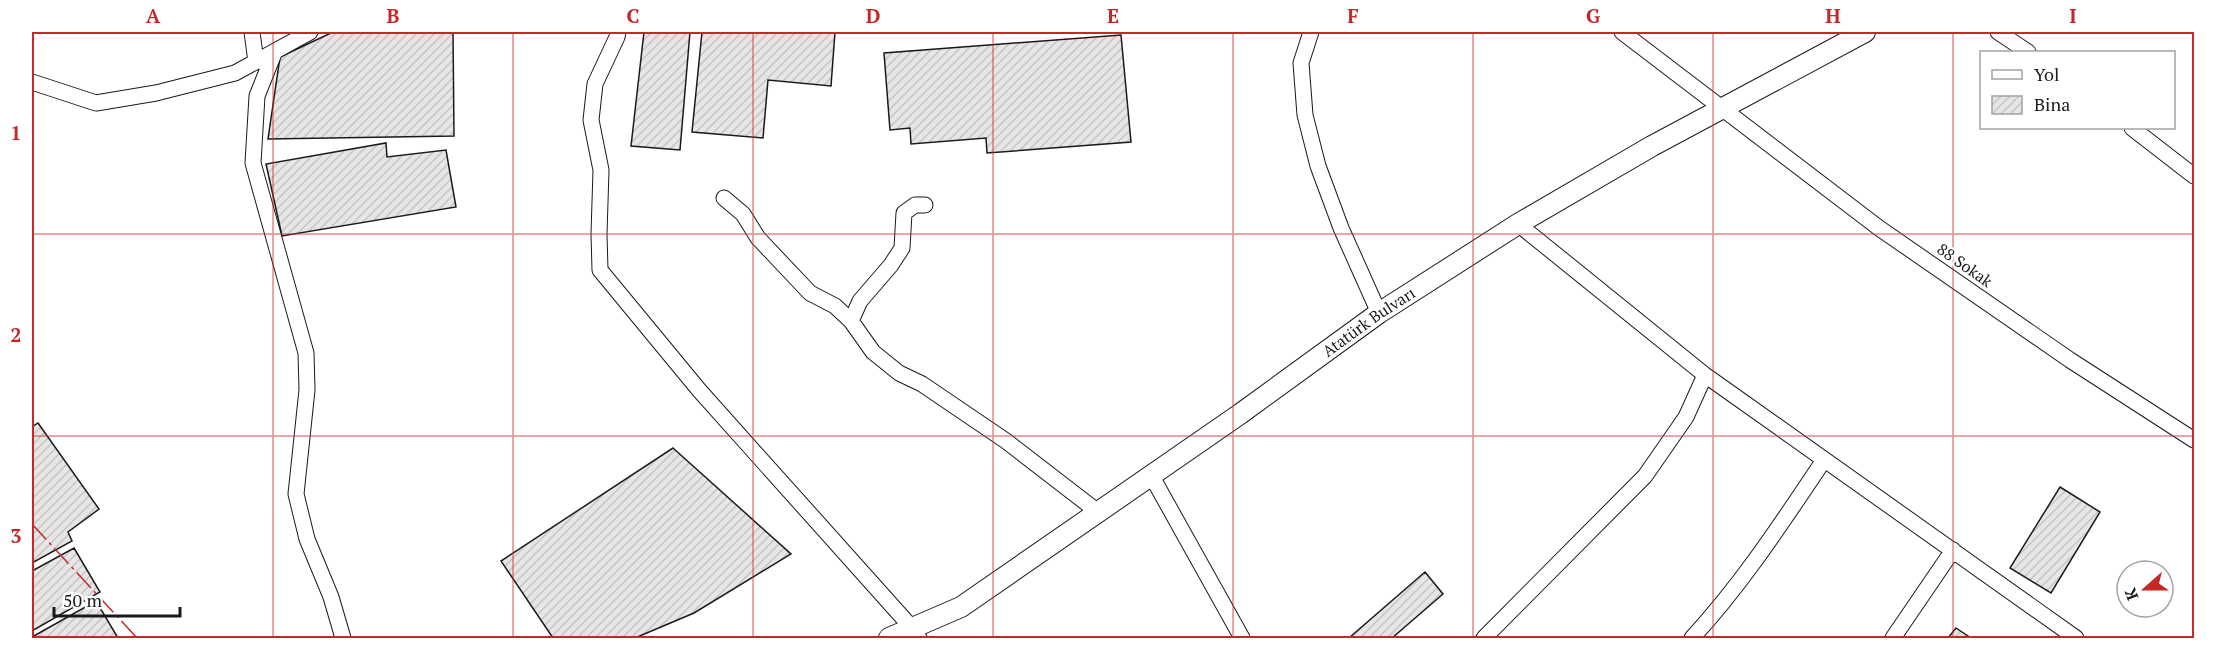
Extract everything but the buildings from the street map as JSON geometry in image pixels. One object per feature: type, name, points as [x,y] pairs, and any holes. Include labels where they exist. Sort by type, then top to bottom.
[{"type":"street","points":[[252,32],[256,62]]},
{"type":"street","points":[[32,82],[96,103],[156,93],[236,73],[310,32]]},
{"type":"street","points":[[618,32],[595,84],[591,120],[601,170],[600,270],[699,390],[915,633]]},
{"type":"street","points":[[1311,32],[1301,63],[1305,115],[1318,166],[1341,228],[1379,313]]},
{"type":"street","name":"88 Sokak","points":[[1622,32],[1879,228],[2070,360],[2194,441]]},
{"type":"street","name":"Atatürk Bulvarı","points":[[889,639],[915,633],[961,607],[1240,414],[1379,313],[1518,224],[1652,146],[1865,32]]},
{"type":"street","points":[[1998,32],[2026,51]]},
{"type":"street","points":[[275,51],[257,96],[253,163],[306,353],[307,390],[296,494],[308,539],[331,597],[343,639]]},
{"type":"street","points":[[2133,129],[2194,176]]},
{"type":"street","points":[[724,198],[743,214],[758,238],[810,293],[835,306],[851,321],[873,352],[899,374],[922,384],[1006,441],[1098,512]]},
{"type":"street","points":[[851,321],[860,301],[891,265],[902,248],[904,213],[915,205],[925,205]]},
{"type":"street","points":[[1518,224],[1705,375],[2076,639]]},
{"type":"street","points":[[1484,639],[1645,476],[1686,417],[1705,375]]},
{"type":"street","points":[[1692,639],[1763,550],[1824,460]]},
{"type":"street","points":[[1151,475],[1242,639]]},
{"type":"street","points":[[1893,639],[1953,550]]},
{"type":"power","points":[[32,524],[137,638]]}]
